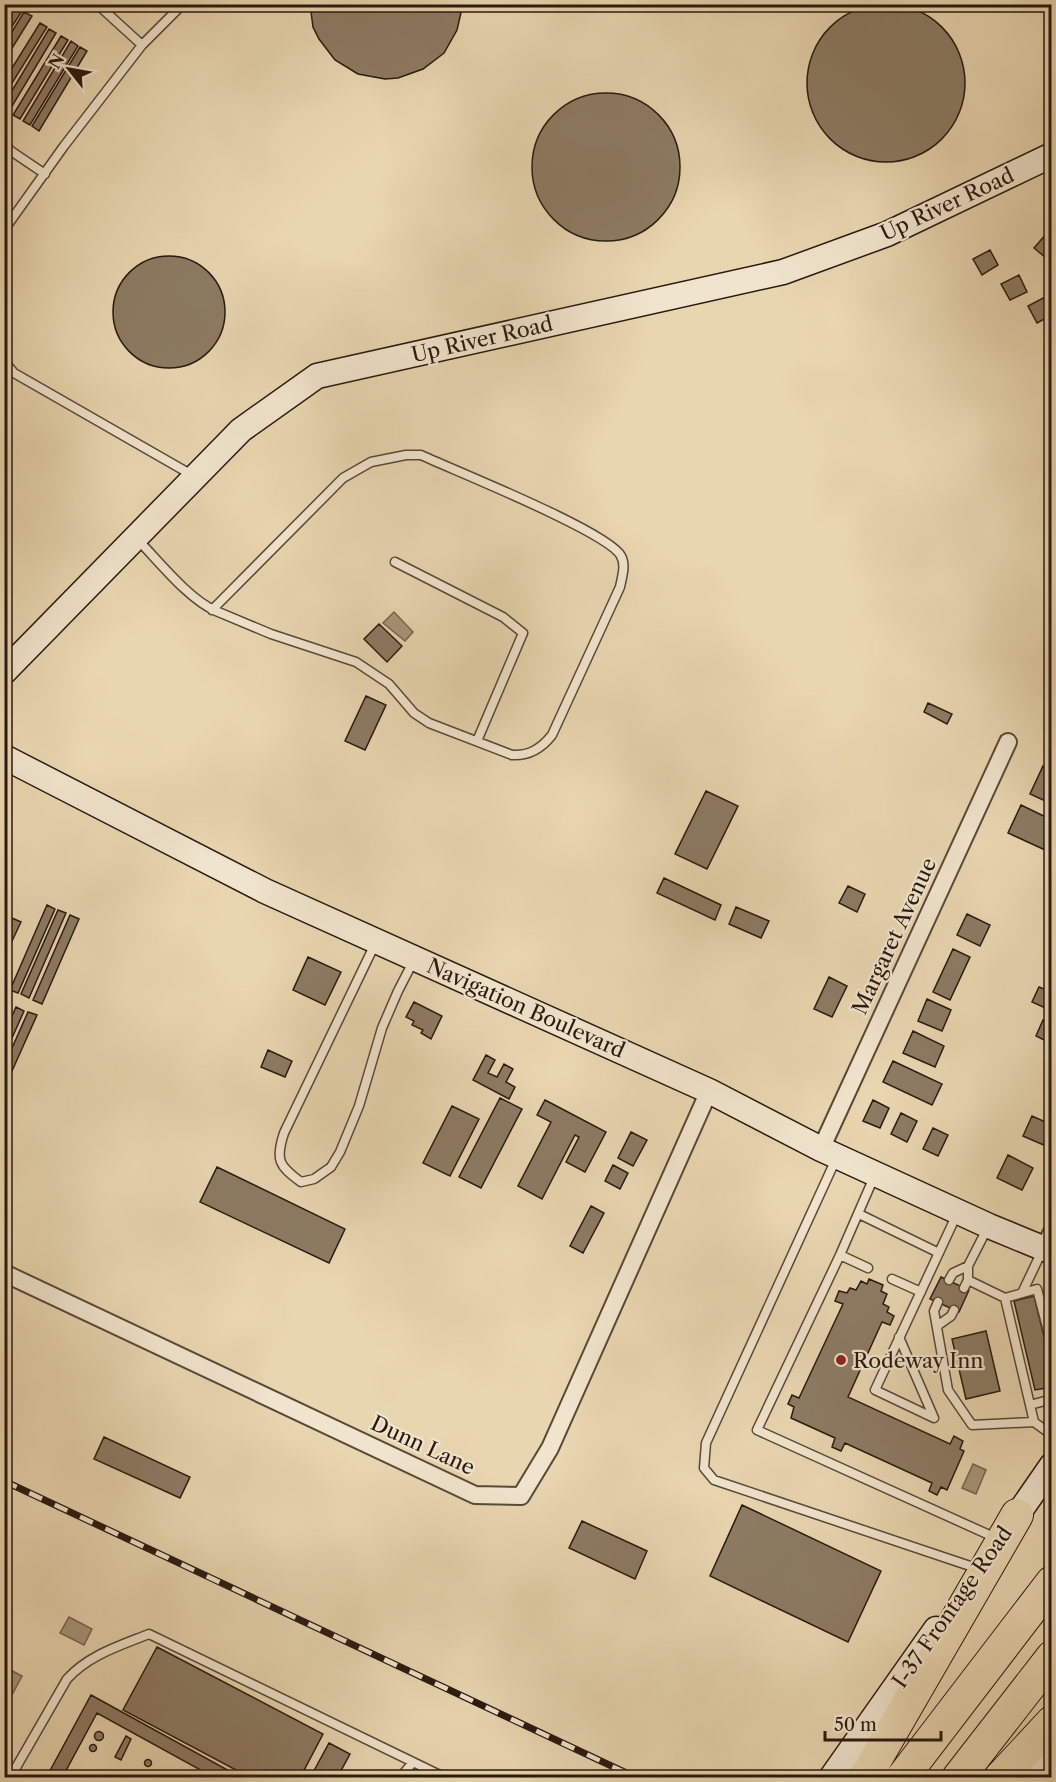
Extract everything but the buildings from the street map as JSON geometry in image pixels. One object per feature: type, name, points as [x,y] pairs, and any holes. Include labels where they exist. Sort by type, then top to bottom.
[{"type":"highway","points":[[865,1778],[1008,1528]]},
{"type":"highway","points":[[902,1778],[1052,1582]]},
{"type":"highway","points":[[958,1778],[1052,1657]]},
{"type":"highway","points":[[1000,1778],[1052,1722]]},
{"type":"street","name":"Up River Road","points":[[4,672],[241,430],[317,376],[783,272],[887,234],[1052,155]]},
{"type":"street","name":"Margaret Avenue","points":[[829,1152],[1008,742]]},
{"type":"street","name":"Navigation Boulevard","points":[[8,761],[265,891],[710,1091],[829,1152],[989,1226],[1049,1244]]},
{"type":"street","name":"Dunn Lane","points":[[4,1273],[475,1495],[521,1496],[550,1448],[710,1091]]},
{"type":"street","name":"I-37 Frontage Road","points":[[831,1778],[1052,1465]]},
{"type":"street","points":[[1035,1778],[1052,1759]]},
{"type":"lane","points":[[97,4],[142,45]]},
{"type":"lane","points":[[4,230],[142,45],[183,4]]},
{"type":"lane","points":[[4,143],[11,151],[45,174]]},
{"type":"lane","points":[[4,361],[14,373],[195,476]]},
{"type":"lane","points":[[135,538],[191,594],[212,610],[271,634],[356,662],[389,684],[414,713],[429,723],[512,755],[523,756],[545,744],[552,735],[620,587],[624,569],[621,555],[609,543],[576,525],[421,455],[406,455],[371,462],[344,478],[212,610]]},
{"type":"lane","points":[[395,562],[503,617],[523,633],[477,741]]},
{"type":"lane","points":[[376,941],[279,1149],[279,1161],[285,1171],[301,1182],[314,1179],[331,1167],[340,1152],[359,1106],[382,1028],[415,958]]},
{"type":"lane","points":[[829,1152],[706,1443],[704,1467],[714,1480],[979,1569]]},
{"type":"lane","points":[[875,1174],[840,1255],[756,1430],[1008,1528]]},
{"type":"lane","points":[[899,1337],[934,1418],[874,1390],[899,1337],[921,1292],[959,1211]]},
{"type":"lane","points":[[859,1214],[939,1253]]},
{"type":"lane","points":[[989,1226],[968,1266],[966,1284],[1005,1298],[1037,1289],[1050,1348]]},
{"type":"lane","points":[[1022,1293],[1049,1244]]},
{"type":"lane","points":[[840,1255],[868,1268]]},
{"type":"lane","points":[[949,1280],[953,1273],[968,1266]]},
{"type":"lane","points":[[892,1279],[921,1292]]},
{"type":"lane","points":[[1005,1298],[1015,1321],[1027,1373],[1034,1422]]},
{"type":"lane","points":[[938,1302],[934,1311],[948,1390],[972,1425],[1034,1422],[1052,1435]]},
{"type":"lane","points":[[937,1326],[951,1316],[954,1310]]},
{"type":"lane","points":[[1030,1405],[1052,1399]]},
{"type":"lane","points":[[10,1778],[67,1679],[78,1667],[102,1652],[149,1634],[446,1778]]},
{"type":"lane","points":[[400,1778],[413,1762]]},
{"type":"shaded area","points":[[394,612],[413,632],[405,641],[383,623]]},
{"type":"shaded area","points":[[973,1464],[986,1470],[976,1494],[962,1488]]},
{"type":"shaded area","points":[[69,1617],[92,1629],[84,1645],[60,1633]]},
{"type":"shaded area","points":[[5,1667],[22,1676],[12,1695],[5,1690]]},
{"type":"railway","points":[[4,1481],[637,1778]]},
{"type":"place","name":"Rodeway Inn","points":[[841,1360]]}]
